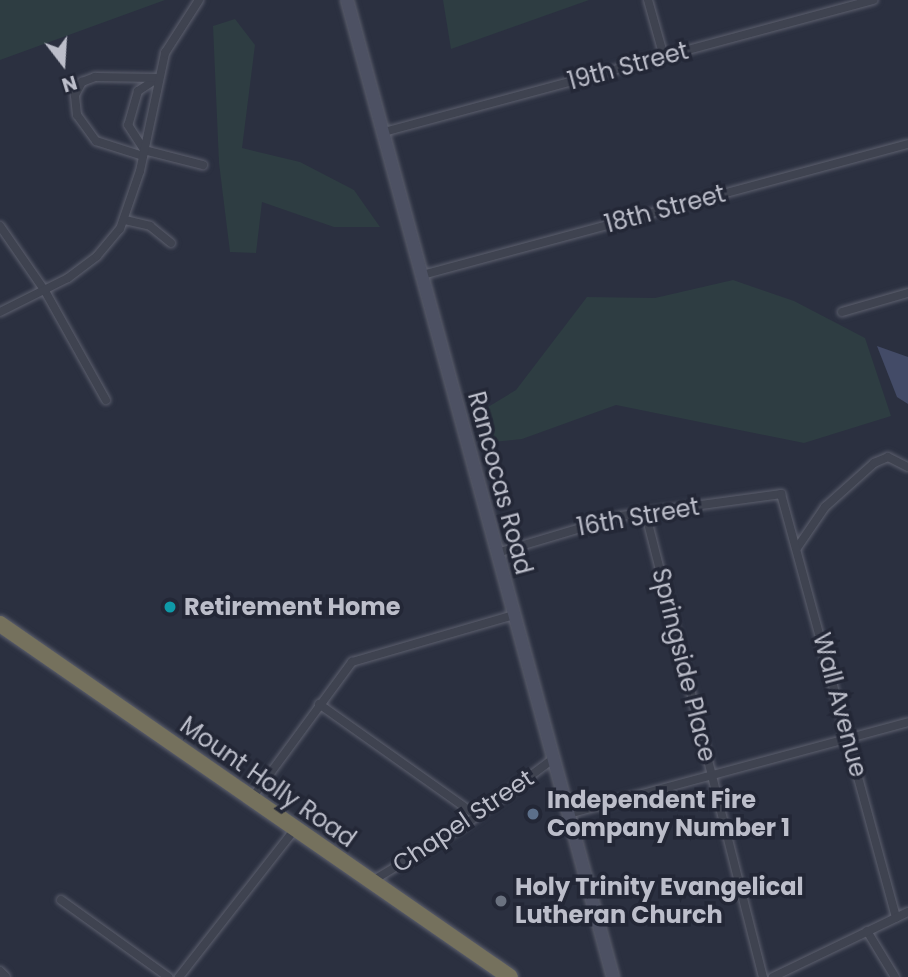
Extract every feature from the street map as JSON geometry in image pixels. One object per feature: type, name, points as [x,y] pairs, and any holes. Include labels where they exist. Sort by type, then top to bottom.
[{"type":"highway","name":"Mount Holly Road","points":[[0,624],[510,977]]},
{"type":"main road","name":"Rancocas Road","points":[[347,0],[613,977]]},
{"type":"street","points":[[0,312],[46,291],[97,256],[125,220],[143,153],[158,78],[173,37],[198,0]]},
{"type":"street","points":[[648,0],[664,57]]},
{"type":"street","name":"19th Street","points":[[384,132],[873,0]]},
{"type":"street","points":[[158,78],[95,76],[82,82],[75,95],[80,122],[96,141],[203,165]]},
{"type":"street","points":[[143,153],[128,125],[138,91],[158,78]]},
{"type":"street","name":"18th Street","points":[[422,275],[908,144]]},
{"type":"street","points":[[125,220],[150,226],[171,243]]},
{"type":"street","points":[[0,226],[46,291],[106,400]]},
{"type":"street","points":[[842,312],[908,293]]},
{"type":"street","points":[[797,548],[825,507],[867,468],[888,457],[908,467]]},
{"type":"street","name":"16th Street","points":[[497,553],[577,526],[781,494]]},
{"type":"street","name":"Wall Avenue","points":[[781,494],[896,918]]},
{"type":"street","name":"Springside Place","points":[[646,515],[763,977]]},
{"type":"street","points":[[252,798],[340,674],[359,659],[514,615]]},
{"type":"street","points":[[319,704],[476,815]]},
{"type":"street","points":[[568,814],[908,722]]},
{"type":"street","name":"Chapel Street","points":[[372,881],[476,815],[553,759]]},
{"type":"street","points":[[178,977],[295,829]]},
{"type":"street","points":[[61,900],[168,977]]},
{"type":"street","points":[[773,977],[908,912]]},
{"type":"street","points":[[867,931],[895,977]]},
{"type":"street","points":[[0,971],[6,977]]},
{"type":"shaded area","points":[[0,0],[165,0],[0,60]]},
{"type":"shaded area","points":[[443,0],[589,0],[451,49]]},
{"type":"shaded area","points":[[235,19],[255,45],[242,148],[300,162],[354,190],[380,227],[334,227],[262,202],[256,253],[230,252],[219,163],[213,26]]},
{"type":"shaded area","points":[[733,280],[794,301],[865,338],[891,416],[804,443],[616,405],[522,439],[484,443],[483,410],[516,390],[587,297],[655,298]]},
{"type":"water","points":[[877,346],[908,357],[908,404],[897,397]]},
{"type":"place","name":"Retirement Home","points":[[170,607]]},
{"type":"place","name":"Independent Fire Company Number 1","points":[[533,814]]},
{"type":"place","name":"Holy Trinity Evangelical Lutheran Church","points":[[501,901]]}]
